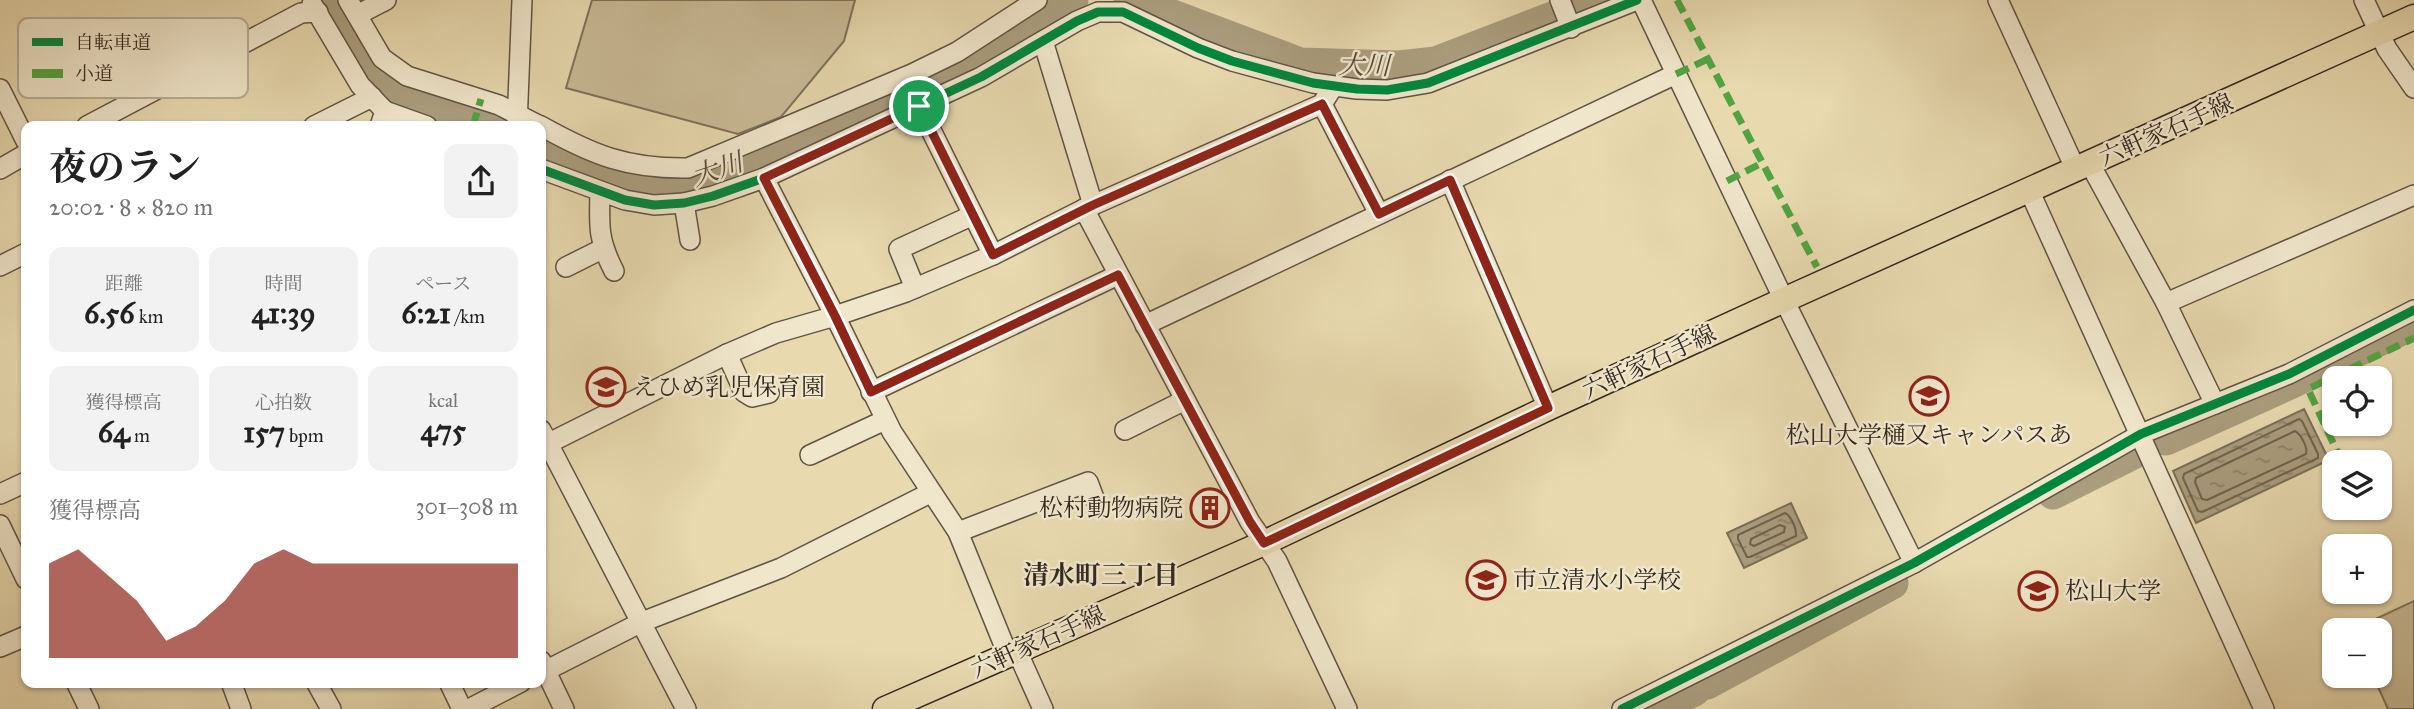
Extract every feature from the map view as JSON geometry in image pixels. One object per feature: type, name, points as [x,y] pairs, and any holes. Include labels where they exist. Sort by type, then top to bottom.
[{"type":"main road","name":"六軒家石手線","points":[[885,709],[1264,543],[1784,300],[2414,17]]},
{"type":"street","points":[[386,0],[352,7],[382,58],[407,76],[481,99],[517,120],[522,0]]},
{"type":"street","points":[[546,129],[614,161],[662,169],[688,168],[912,74],[957,51],[1037,0]]},
{"type":"street","points":[[546,177],[625,200],[654,205],[684,204],[764,178],[981,78],[1097,12],[1125,6],[1198,48],[1232,61],[1333,87],[1387,90],[1428,83],[1639,0],[1914,563]]},
{"type":"street","points":[[1998,0],[2083,167],[2166,303],[2215,404]]},
{"type":"street","points":[[2364,0],[2379,33],[2414,88]]},
{"type":"street","points":[[1560,1],[1570,25]]},
{"type":"street","points":[[248,41],[314,6],[360,85],[379,111]]},
{"type":"street","points":[[1043,41],[1088,207],[1118,275],[1250,522],[1277,561],[1348,709]]},
{"type":"street","points":[[1145,325],[1676,74]]},
{"type":"street","points":[[546,439],[776,333],[915,288],[993,255],[1088,207],[1322,104],[1333,87]]},
{"type":"street","points":[[0,89],[21,131]]},
{"type":"street","points":[[96,121],[140,98]]},
{"type":"street","points":[[1322,104],[1379,214]]},
{"type":"street","points":[[919,106],[993,255]]},
{"type":"street","points":[[336,121],[379,111],[411,121]]},
{"type":"street","points":[[0,169],[21,157]]},
{"type":"street","points":[[764,178],[885,419],[930,493],[958,532],[1012,653],[1043,709]]},
{"type":"street","points":[[1450,180],[1548,408]]},
{"type":"street","points":[[2029,190],[2264,709]]},
{"type":"street","points":[[600,192],[599,225],[602,249],[614,271]]},
{"type":"street","points":[[2166,303],[2414,195]]},
{"type":"street","points":[[684,204],[690,240]]},
{"type":"street","points":[[915,288],[899,249],[973,215]]},
{"type":"street","points":[[566,267],[602,249]]},
{"type":"street","points":[[0,266],[21,256]]},
{"type":"street","points":[[871,392],[1118,275]]},
{"type":"street","points":[[1622,709],[1914,563],[2215,404],[2289,374],[2414,310]]},
{"type":"street","points":[[727,354],[744,392],[752,397],[769,393]]},
{"type":"street","points":[[1125,430],[1185,400]]},
{"type":"street","points":[[810,455],[885,419]]},
{"type":"street","points":[[546,446],[686,709]]},
{"type":"street","points":[[958,532],[1088,482],[1094,498]]},
{"type":"street","points":[[0,494],[21,484]]},
{"type":"street","points":[[546,666],[642,622],[781,568],[930,493]]},
{"type":"street","points":[[0,525],[21,569]]},
{"type":"street","points":[[0,647],[21,638]]},
{"type":"street","points":[[546,675],[564,709]]},
{"type":"street","points":[[79,688],[89,709]]},
{"type":"street","points":[[233,688],[241,709]]},
{"type":"street","points":[[318,688],[324,707]]},
{"type":"street","points":[[452,688],[462,709]]},
{"type":"street","points":[[469,709],[510,688]]},
{"type":"shaded area","points":[[592,0],[855,0],[844,41],[781,117],[738,134],[566,88]]},
{"type":"shaded area","points":[[2414,601],[2414,709],[2388,709],[2378,688],[2392,688],[2392,618],[2378,618]]},
{"type":"water","points":[[2304,409],[2324,450],[2322,463],[2196,523],[2173,471]]},
{"type":"water","points":[[1791,503],[1807,538],[1744,568],[1727,533]]},
{"type":"waterway","name":"大川","points":[[329,0],[370,74],[402,94],[455,110],[480,121]]},
{"type":"waterway","name":"大川","points":[[546,151],[632,180],[698,182],[837,124],[984,55],[1072,0]]},
{"type":"waterway","name":"大川","points":[[1130,0],[1300,64],[1399,67],[1436,63],[1599,0]]},
{"type":"waterway","points":[[2166,439],[2414,323]]},
{"type":"waterway","points":[[2053,493],[2135,452]]},
{"type":"waterway","points":[[1707,683],[1892,583]]},
{"type":"waterway","points":[[1655,709],[1694,690]]},
{"type":"marked path","points":[[1677,0],[1817,267]]},
{"type":"marked path","points":[[1676,74],[1708,59]]},
{"type":"marked path","points":[[474,121],[481,99]]},
{"type":"marked path","points":[[1727,181],[1762,163]]},
{"type":"marked path","points":[[2336,450],[2308,389],[2414,338]]},
{"type":"cycle path","points":[[546,171],[625,200],[654,205],[684,203],[713,196],[764,178],[981,77],[1077,21],[1098,12],[1123,12],[1232,61],[1313,83],[1387,90],[1428,83],[1637,0]]},
{"type":"cycle path","points":[[1622,709],[1914,563],[2141,434],[2289,374],[2414,310]]},
{"type":"place","name":"えひめ乳児保育園","points":[[606,387]]},
{"type":"place","name":"松山大学樋又キャンパスあ","points":[[1929,396]]},
{"type":"place","name":"松村動物病院","points":[[1210,508]]},
{"type":"place","name":"市立清水小学校","points":[[1486,580]]},
{"type":"place","name":"松山大学","points":[[2038,591]]},
{"type":"district","name":"清水町三丁目","points":[[1101,575]]},
{"type":"route","points":[[1322,104],[1379,214],[1450,180],[1548,408],[1264,543],[1250,522],[1118,275],[871,392],[764,178],[919,106],[993,255],[1093,205],[1322,104]]}]
